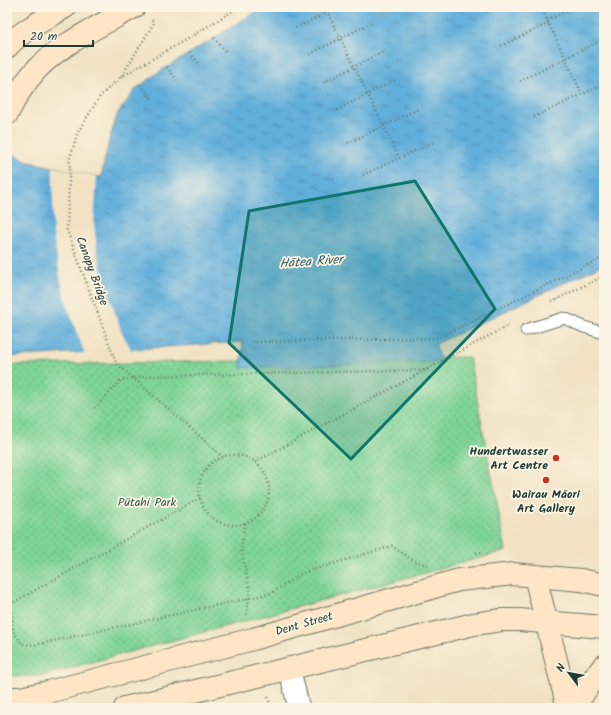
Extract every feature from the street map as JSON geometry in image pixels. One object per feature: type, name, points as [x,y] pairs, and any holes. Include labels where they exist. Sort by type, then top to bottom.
[{"type":"main road","points":[[7,47],[40,22],[65,7]]},
{"type":"main road","points":[[7,114],[20,91],[36,70],[63,48],[142,12]]},
{"type":"main road","name":"Dent Street","points":[[7,698],[20,698],[34,695],[253,639],[459,580],[513,574],[581,580],[604,585]]},
{"type":"main road","points":[[535,576],[568,708]]},
{"type":"main road","points":[[124,708],[474,624],[502,620],[604,627]]},
{"type":"main road","points":[[574,708],[590,683],[604,666]]},
{"type":"street","points":[[289,668],[299,708]]},
{"type":"lane","points":[[526,330],[564,318],[584,327],[604,333]]},
{"type":"path","points":[[120,77],[239,7]]},
{"type":"path","points":[[326,7],[399,158]]},
{"type":"path","points":[[296,28],[338,7]]},
{"type":"path","points":[[486,12],[496,7]]},
{"type":"path","points":[[541,7],[582,94]]},
{"type":"path","points":[[547,20],[574,7]]},
{"type":"path","points":[[120,77],[154,23],[142,12]]},
{"type":"path","points":[[310,54],[371,23]]},
{"type":"path","points":[[501,46],[549,23]]},
{"type":"path","points":[[214,38],[226,52]]},
{"type":"path","points":[[520,82],[604,39]]},
{"type":"path","points":[[324,82],[385,51]]},
{"type":"path","points":[[190,53],[200,65]]},
{"type":"path","points":[[167,66],[177,80]]},
{"type":"path","name":"Canopy Bridge","points":[[120,77],[100,96],[78,132],[70,158],[67,230],[116,363],[134,379]]},
{"type":"path","points":[[337,110],[397,79]]},
{"type":"path","points":[[534,117],[604,84]]},
{"type":"path","points":[[141,85],[152,99]]},
{"type":"path","points":[[348,143],[418,109]]},
{"type":"path","points":[[363,175],[434,142]]},
{"type":"path","points":[[252,342],[438,338],[604,257]]},
{"type":"path","points":[[550,302],[604,276]]},
{"type":"path","points":[[557,299],[564,318]]},
{"type":"path","points":[[255,462],[510,325]]},
{"type":"path","points":[[95,408],[121,380],[151,376],[428,370]]},
{"type":"path","points":[[134,379],[222,457]]},
{"type":"path","points":[[234,455],[245,456],[255,462],[262,469],[267,479],[269,490],[267,500],[262,510],[255,518],[245,523],[234,525],[222,523],[212,517],[204,508],[200,498],[199,488],[201,478],[206,469],[222,457],[234,455]]},
{"type":"path","points":[[7,606],[200,498]]},
{"type":"path","points":[[245,523],[241,550],[250,590],[247,613]]},
{"type":"path","points":[[11,604],[13,631],[22,644],[35,645],[272,593],[302,572],[392,546],[414,561],[427,565],[434,563]]},
{"type":"path","points":[[469,555],[483,552]]},
{"type":"highlighted area","points":[[415,181],[495,309],[351,459],[229,343],[249,211]]},
{"type":"green space","name":"Pūtahi Park","points":[[469,357],[506,551],[40,676],[7,676],[7,365]]},
{"type":"water","name":"Hātea River","points":[[264,7],[604,7],[604,264],[436,344],[440,362],[241,368],[243,342],[7,357],[7,152],[29,162],[101,177],[110,137],[118,113],[136,89],[156,74]]},
{"type":"pier","points":[[53,167],[97,176],[94,223],[97,252],[121,331],[132,351],[85,354],[68,308],[60,277],[53,233]]},
{"type":"place","name":"Hundertwasser Art Centre","points":[[556,458]]},
{"type":"place","name":"Wairau Māori Art Gallery","points":[[546,480]]}]
